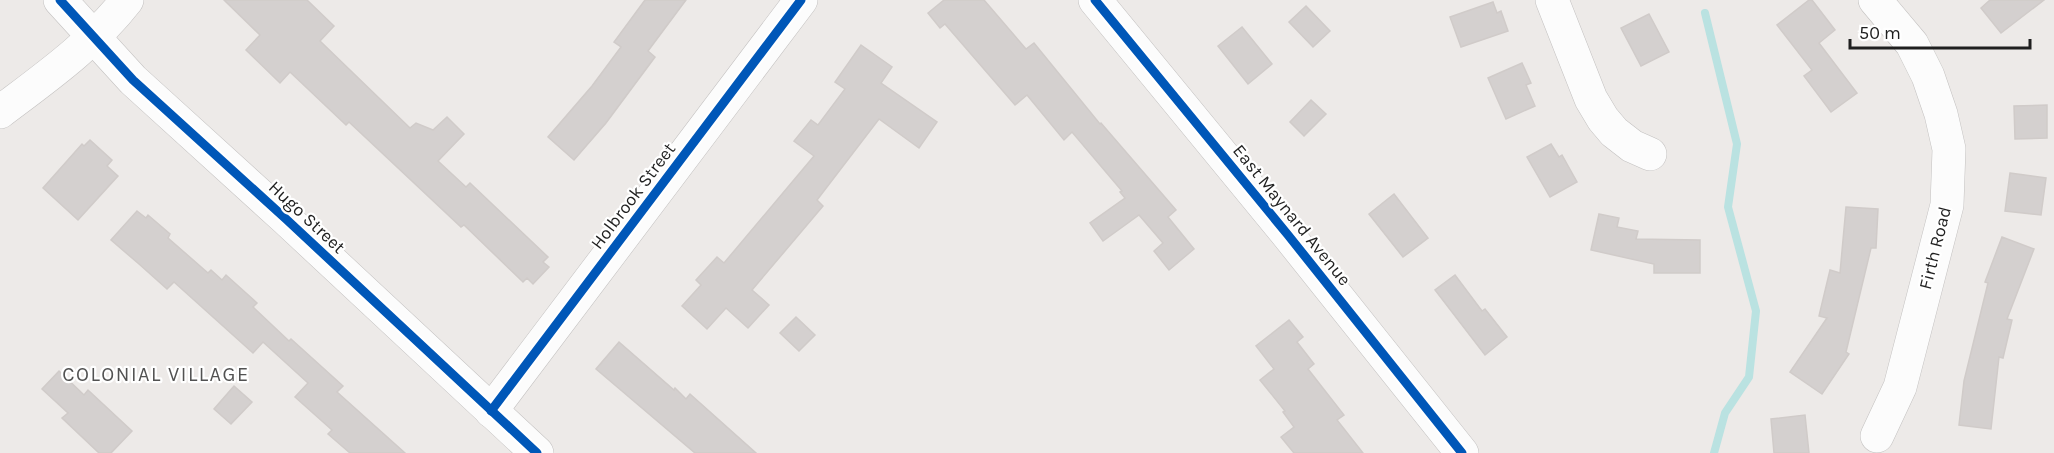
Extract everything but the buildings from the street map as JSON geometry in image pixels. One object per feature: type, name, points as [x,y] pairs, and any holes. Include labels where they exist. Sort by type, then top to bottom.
[{"type":"street","name":"Hugo Street","points":[[60,0],[133,80],[537,453]]},
{"type":"street","points":[[0,112],[69,60],[127,0]]},
{"type":"street","name":"Holbrook Street","points":[[491,411],[801,0]]},
{"type":"street","name":"East Maynard Avenue","points":[[1095,0],[1462,453]]},
{"type":"street","name":"Firth Road","points":[[1875,0],[1912,44],[1928,76],[1941,114],[1948,149],[1947,205],[1900,387],[1877,436]]},
{"type":"street","points":[[1561,3],[1591,99],[1614,132],[1632,146],[1650,153]]},
{"type":"waterway","points":[[1705,13],[1737,144],[1728,207],[1756,311],[1749,377],[1725,413],[1714,453]]},
{"type":"cycle path","points":[[60,0],[133,80],[537,453]]},
{"type":"cycle path","points":[[491,411],[801,0]]},
{"type":"cycle path","points":[[1095,0],[1288,235],[1462,453]]},
{"type":"district","name":"COLONIAL VILLAGE","points":[[156,374]]}]
